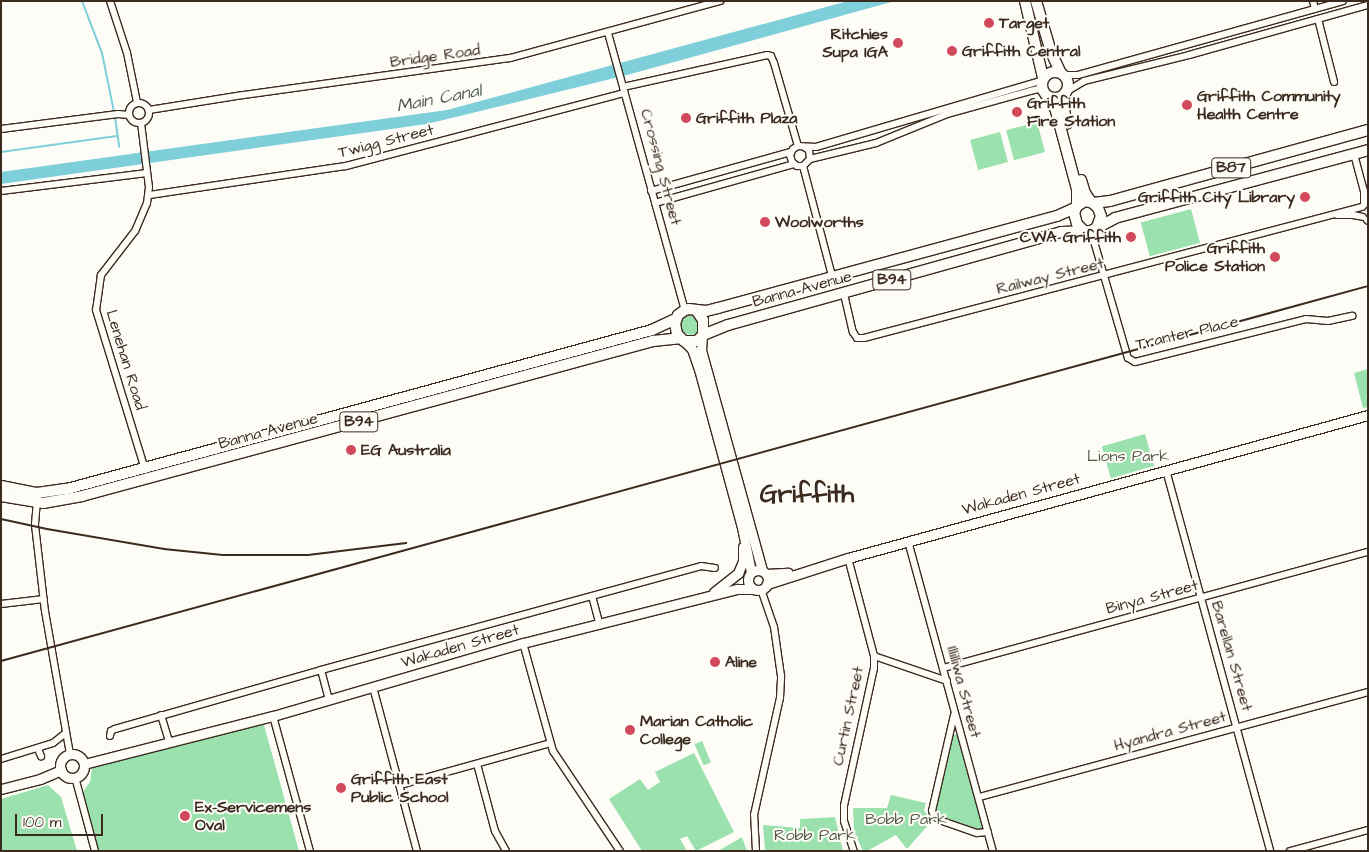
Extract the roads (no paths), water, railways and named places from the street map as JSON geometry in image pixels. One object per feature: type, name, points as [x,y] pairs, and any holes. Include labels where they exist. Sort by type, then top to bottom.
[{"type":"main road","points":[[1025,1],[1045,94],[1053,101],[1058,115],[1077,188],[1075,220],[1090,229],[1101,216],[1082,187],[1063,105],[1068,83],[1051,52],[1036,1]]},
{"type":"main road","points":[[1043,79],[1050,73],[1062,74]]},
{"type":"main road","points":[[1045,94],[1054,98],[1065,93]]},
{"type":"main road","name":"B87","points":[[1076,207],[1085,201],[1110,201],[1368,130]]},
{"type":"main road","name":"Banna Avenue","points":[[702,336],[728,324],[844,294],[1061,232],[1090,229],[1115,218],[1368,150]]},
{"type":"main road","name":"Banna Avenue","points":[[690,310],[718,308],[1057,216],[1076,207]]},
{"type":"main road","points":[[676,319],[676,329],[682,340],[692,349],[696,358],[742,527],[750,574],[748,585],[760,588],[764,572],[701,350],[703,320],[690,310]]},
{"type":"main road","name":"B94","points":[[676,319],[690,310]]},
{"type":"main road","name":"Banna Avenue","points":[[37,498],[652,330],[676,319]]},
{"type":"main road","name":"B94","points":[[682,340],[693,342],[702,336]]},
{"type":"main road","name":"Banna Avenue","points":[[37,498],[70,499],[653,341],[682,340]]},
{"type":"main road","name":"Wakaden Street","points":[[84,764],[273,716],[523,643],[737,589],[760,588],[799,572],[1368,414]]},
{"type":"main road","points":[[145,469],[148,479]]},
{"type":"main road","name":"B94","points":[[1,486],[37,498]]},
{"type":"main road","name":"B94","points":[[1,496],[37,498]]},
{"type":"main road","points":[[714,592],[740,570],[743,561],[742,527]]},
{"type":"main road","name":"Wakaden Street","points":[[696,599],[733,585],[750,574],[799,572]]},
{"type":"main road","points":[[70,754],[80,757],[84,764],[81,774],[75,777],[65,776],[61,770],[62,759],[70,754]]},
{"type":"main road","points":[[1,789],[40,779],[61,770]]},
{"type":"street","points":[[110,1],[127,53],[137,102]]},
{"type":"street","points":[[691,1],[698,7]]},
{"type":"street","name":"Bridge Road","points":[[149,110],[244,94],[485,63],[533,53],[720,1]]},
{"type":"street","points":[[1313,1],[1315,9]]},
{"type":"street","points":[[1062,74],[1078,75],[1343,1]]},
{"type":"street","points":[[1065,93],[1084,82],[1368,6]]},
{"type":"street","points":[[1318,19],[1334,82]]},
{"type":"street","name":"Crossing Street","points":[[608,33],[654,203],[690,310]]},
{"type":"street","points":[[1187,45],[1189,55]]},
{"type":"street","name":"Twigg Street","points":[[149,195],[346,166],[624,90],[767,55],[771,56],[774,63],[802,146]]},
{"type":"street","points":[[651,190],[791,152],[802,146],[816,147],[1043,79]]},
{"type":"street","points":[[803,166],[810,159],[876,143],[947,114],[1039,89],[1045,94]]},
{"type":"street","points":[[137,102],[144,104],[149,110],[148,117],[141,123],[132,120],[129,115],[130,107],[137,102]]},
{"type":"street","points":[[1,129],[118,114],[129,115]]},
{"type":"street","points":[[899,123],[904,128],[937,119]]},
{"type":"street","name":"Lenehan Road","points":[[141,123],[149,195],[140,222],[101,275],[96,310],[145,469]]},
{"type":"street","points":[[802,146],[809,150],[810,159]]},
{"type":"street","points":[[791,152],[790,159],[794,164]]},
{"type":"street","points":[[1354,154],[1366,194],[1366,220]]},
{"type":"street","points":[[654,203],[794,164],[803,166]]},
{"type":"street","points":[[803,166],[832,276]]},
{"type":"street","points":[[1,192],[147,173]]},
{"type":"street","name":"Railway Street","points":[[844,294],[853,332],[857,338],[864,338],[1105,276],[1365,205]]},
{"type":"street","name":"Railway Street","points":[[1322,218],[1349,215],[1366,220]]},
{"type":"street","name":"Tranter Place","points":[[1090,229],[1128,358],[1135,362],[1306,320],[1328,321],[1352,316]]},
{"type":"street","name":"Barellan Street","points":[[1166,470],[1270,851]]},
{"type":"street","points":[[37,498],[35,525],[44,599],[70,754]]},
{"type":"street","name":"Illilliwa Street","points":[[908,541],[993,851]]},
{"type":"street","name":"Binya Street","points":[[943,668],[1368,552]]},
{"type":"street","name":"Curtin Street","points":[[848,558],[874,656],[874,668],[844,806],[844,821],[854,851]]},
{"type":"street","name":"Wakaden Street","points":[[110,736],[111,731],[115,729],[322,670],[701,566],[715,568]]},
{"type":"street","points":[[756,851],[754,815],[780,698],[781,676],[774,627],[760,588]]},
{"type":"street","points":[[592,596],[600,625]]},
{"type":"street","points":[[1,604],[44,599]]},
{"type":"street","points":[[523,643],[553,751],[620,851]]},
{"type":"street","points":[[874,656],[947,681]]},
{"type":"street","points":[[322,670],[329,699]]},
{"type":"street","points":[[374,687],[418,851]]},
{"type":"street","name":"Hyandra Street","points":[[979,797],[1368,692]]},
{"type":"street","points":[[955,713],[932,811],[934,816],[942,821],[977,833],[988,832]]},
{"type":"street","points":[[161,715],[169,742]]},
{"type":"street","points":[[273,716],[310,851]]},
{"type":"street","points":[[1,759],[53,743],[66,733]]},
{"type":"street","points":[[400,785],[550,743]]},
{"type":"street","points":[[38,749],[41,756]]},
{"type":"street","points":[[477,764],[495,831],[506,851]]},
{"type":"street","points":[[75,777],[95,851]]},
{"type":"street","points":[[1290,851],[1368,830]]},
{"type":"water","points":[[848,1],[895,1],[627,75],[427,124],[1,184],[1,172],[447,110]]},
{"type":"waterway","points":[[82,1],[102,53],[114,112]]},
{"type":"waterway","points":[[115,117],[119,147]]},
{"type":"waterway","points":[[1,152],[117,136]]},
{"type":"railway","points":[[1,661],[1368,286]]},
{"type":"railway","points":[[1,519],[47,529],[164,549],[223,555],[308,555],[406,543]]},
{"type":"place","name":"Target","points":[[989,23]]},
{"type":"place","name":"Ritchies Supa IGA","points":[[898,43]]},
{"type":"place","name":"Griffith Central","points":[[952,51]]},
{"type":"place","name":"Griffith Community Health Centre","points":[[1187,105]]},
{"type":"place","name":"Griffith Fire Station","points":[[1017,112]]},
{"type":"place","name":"Griffith Plaza","points":[[686,118]]},
{"type":"place","name":"Griffith City Library","points":[[1305,197]]},
{"type":"place","name":"Woolworths","points":[[765,222]]},
{"type":"place","name":"CWA Griffith","points":[[1131,237]]},
{"type":"place","name":"Griffith Police Station","points":[[1275,257]]},
{"type":"place","name":"EG Australia","points":[[351,450]]},
{"type":"place","name":"Aline","points":[[715,662]]},
{"type":"place","name":"Marian Catholic College","points":[[630,730]]},
{"type":"place","name":"Griffith East Public School","points":[[341,788]]},
{"type":"place","name":"Ex-Servicemens Oval","points":[[185,816]]},
{"type":"district","name":"Griffith","points":[[807,495]]},
{"type":"water label","name":"Main Canal","points":[[439,99]]},
{"type":"park label","name":"Lions Park","points":[[1128,456]]},
{"type":"park label","name":"Bobb Park","points":[[906,819]]},
{"type":"park label","name":"Robb Park","points":[[815,835]]}]
